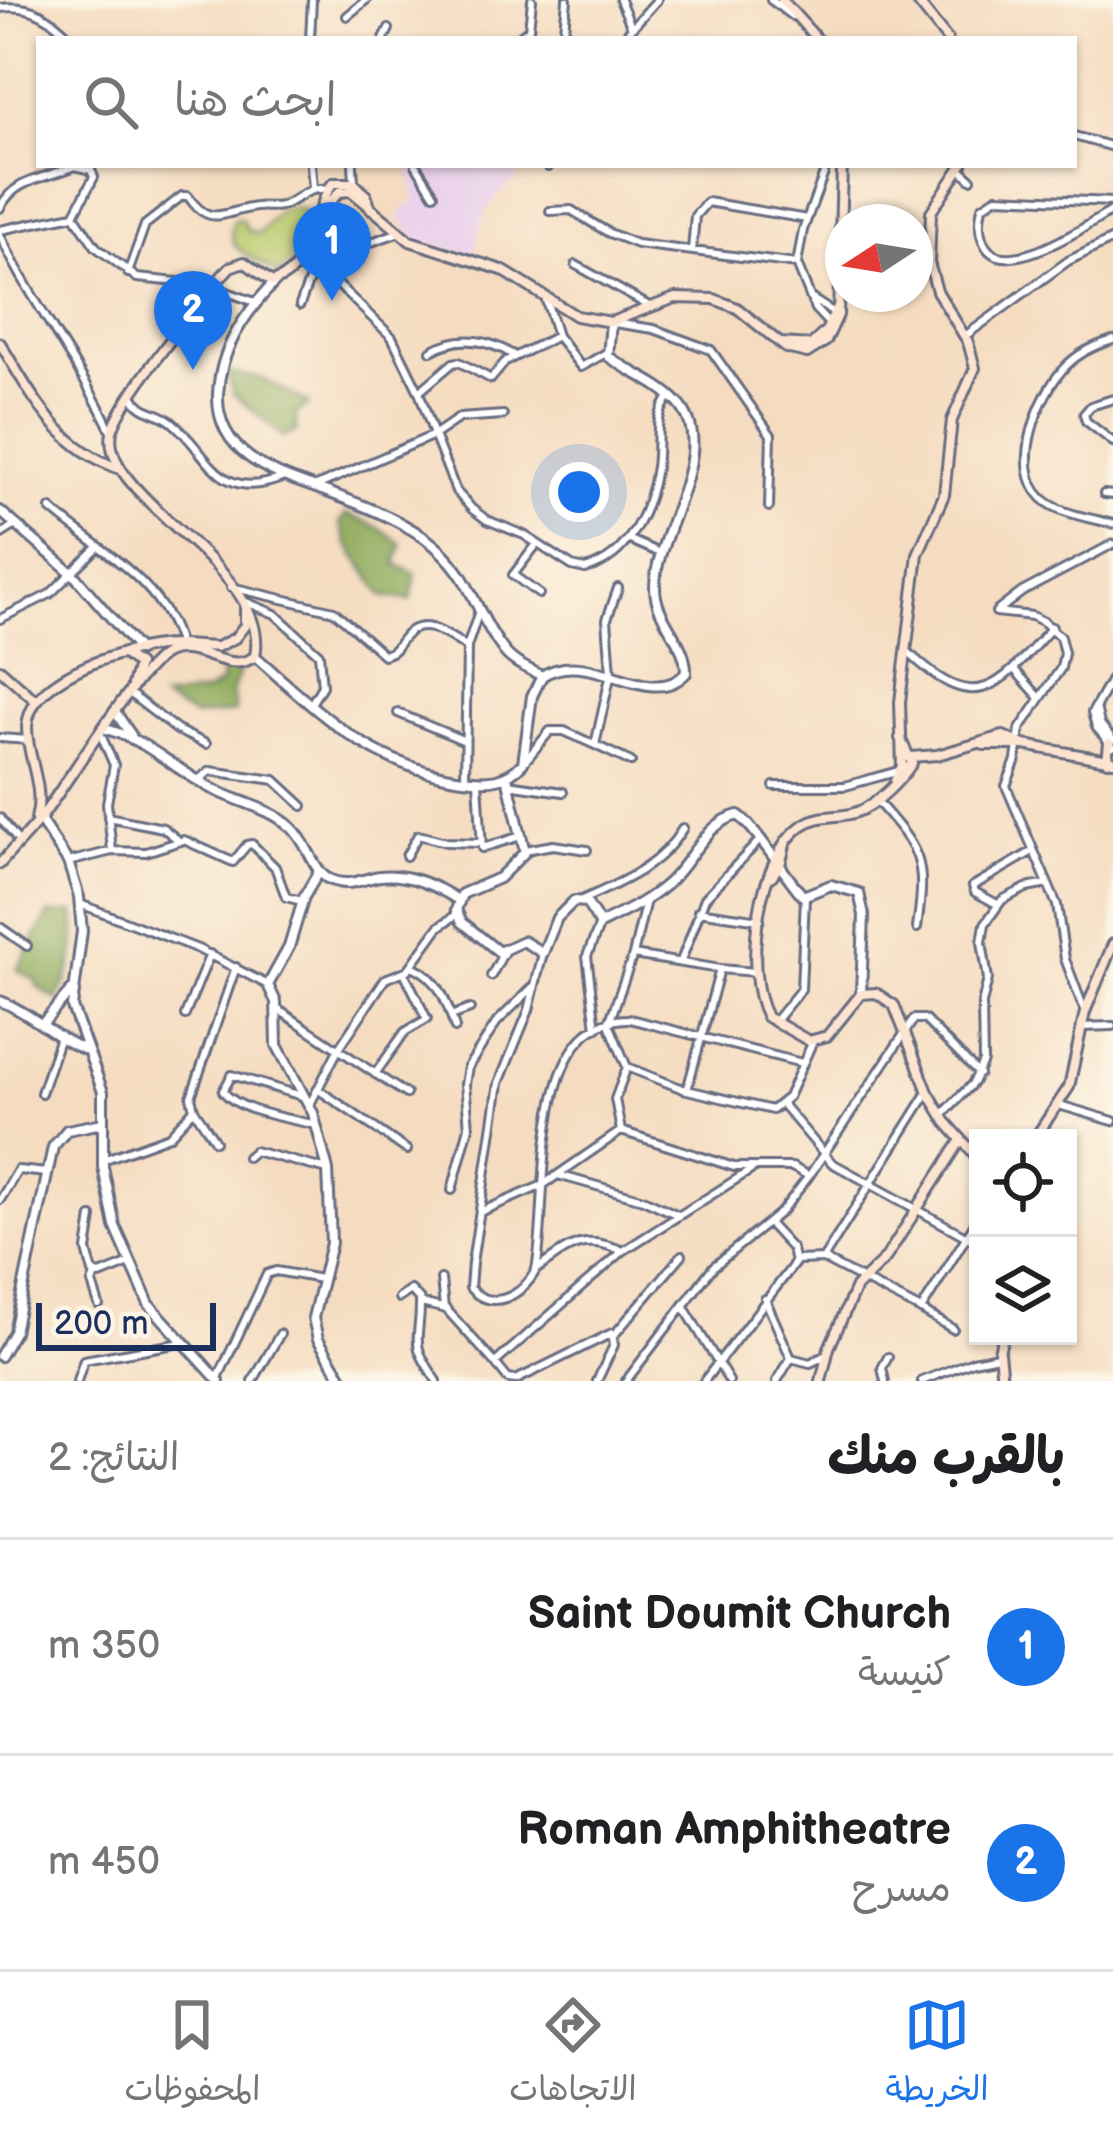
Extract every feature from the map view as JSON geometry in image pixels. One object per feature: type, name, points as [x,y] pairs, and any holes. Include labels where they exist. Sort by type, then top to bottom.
[{"type":"main road","points":[[782,0],[814,36]]},
{"type":"main road","points":[[916,0],[945,36]]},
{"type":"main road","points":[[92,446],[111,435],[132,396],[233,264],[248,264],[275,282],[290,271],[315,236],[328,189],[339,181],[366,195],[371,209],[397,233],[430,250],[502,270],[576,316],[611,322],[675,298],[715,298],[737,308],[779,343],[807,353],[826,341],[834,317],[844,168]]},
{"type":"main road","points":[[960,168],[931,212],[928,242],[937,291],[965,336],[975,368],[952,420],[944,495],[918,554],[900,702],[905,763],[895,782],[876,800],[852,814],[814,818],[787,839],[770,878],[755,972],[763,1010],[773,1022],[813,1041],[834,1029],[861,994],[876,993],[891,1001],[928,1092],[969,1149]]},
{"type":"main road","points":[[323,211],[339,192],[353,187]]},
{"type":"main road","points":[[0,344],[47,421],[121,466]]},
{"type":"main road","points":[[120,419],[116,435],[121,466]]},
{"type":"main road","points":[[39,818],[39,784],[27,727],[36,701],[51,684],[139,650],[180,647],[214,652],[237,664],[255,656],[257,640],[245,602],[130,479],[111,435]]},
{"type":"main road","points":[[214,652],[242,630],[245,602]]},
{"type":"main road","points":[[242,630],[257,640]]},
{"type":"main road","points":[[0,864],[55,799],[129,693],[161,657],[180,647]]},
{"type":"main road","points":[[125,655],[138,665],[129,693]]},
{"type":"main road","points":[[0,669],[36,701]]},
{"type":"main road","points":[[905,763],[980,744],[1014,743],[1110,761],[1112,743]]},
{"type":"main road","points":[[39,784],[55,799]]},
{"type":"main road","points":[[1042,1129],[1072,1079],[1085,1012],[1113,944]]},
{"type":"main road","points":[[821,1381],[855,1290],[885,1259],[961,1141]]},
{"type":"main road","points":[[1001,1345],[1002,1381]]},
{"type":"street","points":[[310,36],[312,0]]},
{"type":"street","points":[[347,16],[366,0]]},
{"type":"street","points":[[521,36],[530,29],[532,0]]},
{"type":"street","points":[[563,36],[567,0]]},
{"type":"street","points":[[620,0],[632,28]]},
{"type":"street","points":[[625,36],[657,0]]},
{"type":"street","points":[[771,0],[797,20]]},
{"type":"street","points":[[0,8],[20,6],[53,19],[69,36]]},
{"type":"street","points":[[385,36],[389,28]]},
{"type":"street","points":[[1077,137],[1113,147]]},
{"type":"street","points":[[0,208],[6,195],[20,184],[67,168]]},
{"type":"street","points":[[85,168],[94,177],[74,215],[0,233],[29,295],[111,435]]},
{"type":"street","points":[[311,168],[313,188]]},
{"type":"street","points":[[353,168],[353,187]]},
{"type":"street","points":[[418,168],[434,194]]},
{"type":"street","points":[[826,168],[797,264],[812,297],[834,317]]},
{"type":"street","points":[[962,168],[971,179]]},
{"type":"street","points":[[128,273],[145,225],[182,196],[213,217],[282,206],[313,188],[328,189]]},
{"type":"street","points":[[997,197],[1113,206],[1018,258],[995,256],[980,232],[982,207],[997,197]]},
{"type":"street","points":[[692,250],[695,216],[707,202],[807,219]]},
{"type":"street","points":[[550,211],[571,210],[637,244],[797,264]]},
{"type":"street","points":[[74,215],[89,240],[128,273],[148,281],[195,281],[255,302]]},
{"type":"street","points":[[326,258],[397,233]]},
{"type":"street","points":[[315,236],[330,277],[392,337],[419,392],[456,491],[472,509],[572,566],[586,569],[604,562],[630,540],[656,468],[660,410],[670,396]]},
{"type":"street","points":[[965,336],[1068,261],[1113,239]]},
{"type":"street","points":[[300,305],[321,248]]},
{"type":"street","points":[[576,265],[650,306]]},
{"type":"street","points":[[275,282],[255,302],[223,359],[218,411],[229,438],[256,464],[282,478],[426,539],[461,573],[508,656],[542,676]]},
{"type":"street","points":[[545,297],[557,336],[581,367],[606,353]]},
{"type":"street","points":[[606,353],[611,322],[654,329],[711,350],[769,429],[773,451],[769,507]]},
{"type":"street","points":[[419,392],[456,362],[488,380],[515,356],[557,336]]},
{"type":"street","points":[[431,351],[472,340],[490,342],[515,356]]},
{"type":"street","points":[[1113,340],[1073,359],[1047,390],[1036,420],[1029,468],[1044,500],[1113,524]]},
{"type":"street","points":[[523,764],[530,707],[542,676],[553,669],[572,666],[656,686],[676,682],[686,673],[683,654],[659,613],[655,575],[694,443],[689,416],[670,396],[606,353]]},
{"type":"street","points":[[132,396],[149,414],[172,422],[202,459],[240,484],[259,488],[282,478]]},
{"type":"street","points":[[1113,399],[1088,408],[1084,417],[1113,442]]},
{"type":"street","points":[[314,488],[434,435],[459,418],[503,415]]},
{"type":"street","points":[[104,417],[120,419]]},
{"type":"street","points":[[51,508],[108,550],[158,598],[172,620],[180,647]]},
{"type":"street","points":[[0,511],[73,574],[139,650]]},
{"type":"street","points":[[0,535],[16,525]]},
{"type":"street","points":[[630,540],[660,553]]},
{"type":"street","points":[[537,544],[513,575],[539,594]]},
{"type":"street","points":[[1085,1012],[1065,958],[1057,904],[1006,791],[1014,743],[1063,661],[1060,637],[1032,616],[996,612],[1022,592],[1113,544]]},
{"type":"street","points":[[0,619],[33,605],[98,547]]},
{"type":"street","points":[[231,587],[334,611],[384,655],[395,651],[408,632],[419,627],[433,628],[467,646]]},
{"type":"street","points":[[596,745],[611,674],[606,624],[618,587]]},
{"type":"street","points":[[245,602],[274,614],[319,655],[322,686],[310,704]]},
{"type":"street","points":[[466,779],[467,646],[480,606]]},
{"type":"street","points":[[907,651],[941,682],[965,691],[992,686],[1052,627]]},
{"type":"street","points":[[255,656],[350,736],[394,763],[431,775],[508,780],[563,792]]},
{"type":"street","points":[[1014,669],[1040,698]]},
{"type":"street","points":[[1112,743],[1093,721],[1096,701],[1113,676]]},
{"type":"street","points":[[129,693],[177,730],[206,744]]},
{"type":"street","points":[[398,712],[465,741]]},
{"type":"street","points":[[116,713],[132,736],[198,780],[290,825],[308,844],[318,873],[268,985]]},
{"type":"street","points":[[508,780],[550,731],[564,731],[632,762]]},
{"type":"street","points":[[112,851],[108,796],[114,766],[104,732],[132,736]]},
{"type":"street","points":[[0,738],[29,740]]},
{"type":"street","points":[[774,786],[845,786],[905,763]]},
{"type":"street","points":[[198,780],[210,771],[271,778],[303,806]]},
{"type":"street","points":[[508,780],[525,850]]},
{"type":"street","points":[[478,781],[480,843],[485,849],[521,836]]},
{"type":"street","points":[[876,800],[920,859],[917,928]]},
{"type":"street","points":[[596,1028],[587,956],[600,924],[646,901],[681,870],[710,831],[737,815],[745,819],[805,897],[801,989],[773,1022]]},
{"type":"street","points":[[108,817],[166,829],[179,841],[215,851],[231,862],[252,844],[275,867],[283,893],[303,902]]},
{"type":"street","points":[[0,818],[19,842]]},
{"type":"street","points":[[39,818],[68,862],[80,904],[81,948],[72,991],[76,1023],[104,1092],[108,1206],[149,1304],[218,1380],[267,1274],[276,1271],[321,1279]]},
{"type":"street","points":[[623,1251],[586,1241],[536,1270],[511,1297],[492,1299],[472,1292],[478,1213],[501,1076],[560,913],[574,901],[640,873],[662,856],[683,828]]},
{"type":"street","points":[[406,856],[418,835],[480,843]]},
{"type":"street","points":[[68,862],[112,851],[140,853],[179,841]]},
{"type":"street","points":[[681,961],[698,911],[722,877],[760,843]]},
{"type":"street","points":[[307,1102],[319,1090],[339,1048],[386,979],[412,966],[439,927],[456,915],[458,900],[466,892],[500,878],[525,850],[553,845],[587,850]]},
{"type":"street","points":[[997,904],[974,886],[1033,851]]},
{"type":"street","points":[[318,873],[354,885],[378,876],[415,879],[458,900]]},
{"type":"street","points":[[941,1114],[979,1074],[983,1062],[982,1004],[988,979],[981,936],[997,904],[1026,888],[1048,884]]},
{"type":"street","points":[[805,897],[831,885],[859,892],[864,915],[861,994]]},
{"type":"street","points":[[582,900],[600,924]]},
{"type":"street","points":[[621,1131],[615,1100],[627,1066],[609,1024],[646,901]]},
{"type":"street","points":[[80,904],[210,954],[268,985],[276,1008],[277,1045],[307,1102],[328,1170],[332,1230],[314,1329],[344,1381]]},
{"type":"street","points":[[698,911],[760,920]]},
{"type":"street","points":[[456,915],[504,952]]},
{"type":"street","points":[[0,927],[27,946]]},
{"type":"street","points":[[491,976],[504,952],[523,941],[543,953]]},
{"type":"street","points":[[185,1016],[210,954]]},
{"type":"street","points":[[633,955],[755,972]]},
{"type":"street","points":[[412,966],[431,977],[455,1028]]},
{"type":"street","points":[[215,1141],[194,1109],[193,1087],[236,967]]},
{"type":"street","points":[[687,1090],[720,969]]},
{"type":"street","points":[[376,1074],[401,1036],[427,1019],[404,972]]},
{"type":"street","points":[[452,1190],[469,1127],[468,1067],[497,1022],[536,985]]},
{"type":"street","points":[[43,1023],[72,991]]},
{"type":"street","points":[[0,1000],[89,1051]]},
{"type":"street","points":[[276,1008],[406,1094]]},
{"type":"street","points":[[451,1016],[470,1009]]},
{"type":"street","points":[[536,1270],[554,1097],[571,1051],[596,1028],[630,1019],[802,1063]]},
{"type":"street","points":[[626,1381],[713,1267],[768,1223],[809,1176],[914,1019],[924,1019],[979,1074]]},
{"type":"street","points":[[1081,1027],[1113,1026]]},
{"type":"street","points":[[41,1093],[60,1037]]},
{"type":"street","points":[[627,1066],[687,1090],[767,1110],[783,1105],[813,1041]]},
{"type":"street","points":[[307,1102],[232,1076],[223,1091],[228,1099],[316,1125]]},
{"type":"street","points":[[319,1090],[407,1150]]},
{"type":"street","points":[[823,1258],[928,1092]]},
{"type":"street","points":[[783,1105],[822,1156],[969,1239]]},
{"type":"street","points":[[1059,1105],[1113,1121]]},
{"type":"street","points":[[103,1160],[169,1136],[194,1109]]},
{"type":"street","points":[[0,1356],[16,1323],[53,1147],[63,1132],[103,1123]]},
{"type":"street","points":[[478,1213],[543,1185],[621,1131]]},
{"type":"street","points":[[621,1131],[734,1166],[792,1166],[809,1176]]},
{"type":"street","points":[[247,1157],[254,1151],[328,1170]]},
{"type":"street","points":[[494,1363],[623,1251],[754,1168]]},
{"type":"street","points":[[0,1200],[18,1170],[47,1173]]},
{"type":"street","points":[[558,1175],[643,1199],[678,1215]]},
{"type":"street","points":[[92,1216],[87,1250],[99,1305]]},
{"type":"street","points":[[768,1223],[792,1249],[795,1260]]},
{"type":"street","points":[[921,1310],[969,1230]]},
{"type":"street","points":[[597,1381],[614,1346],[614,1335],[682,1256]]},
{"type":"street","points":[[704,1381],[795,1260],[823,1258],[952,1329]]},
{"type":"street","points":[[95,1275],[130,1263]]},
{"type":"street","points":[[441,1279],[444,1309]]},
{"type":"street","points":[[399,1298],[411,1290],[421,1303],[444,1309],[515,1381],[603,1335],[614,1335]]},
{"type":"street","points":[[764,1299],[791,1358],[809,1363],[827,1355]]},
{"type":"street","points":[[421,1303],[415,1338],[437,1381]]},
{"type":"street","points":[[684,1306],[729,1381]]},
{"type":"street","points":[[253,1381],[280,1334]]},
{"type":"street","points":[[77,1381],[84,1360],[181,1342]]},
{"type":"street","points":[[922,1381],[999,1356]]},
{"type":"street","points":[[885,1381],[882,1368],[888,1357]]},
{"type":"street","points":[[777,1381],[791,1358]]},
{"type":"shaded area","points":[[409,168],[503,168],[520,178],[500,193],[484,215],[473,255],[423,243],[411,235],[398,215],[416,201]]},
{"type":"green space","points":[[293,207],[306,212],[311,227],[296,257],[278,274],[237,247],[231,231],[234,220],[241,219],[248,231],[260,233],[280,210]]},
{"type":"green space","points":[[228,373],[261,378],[309,404],[296,414],[296,431],[284,437],[233,394]]},
{"type":"green space","points":[[346,514],[380,528],[402,544],[396,564],[416,574],[411,600],[383,596],[347,543],[340,523]]},
{"type":"green space","points":[[223,665],[241,669],[232,692],[235,712],[194,717],[162,699],[207,692],[221,683]]},
{"type":"green space","points":[[74,913],[73,958],[57,1000],[17,970],[49,914]]},
{"type":"place","name":"Saint Doumit Church","points":[[332,301]]},
{"type":"place","name":"Roman Amphitheatre","points":[[193,370]]}]
